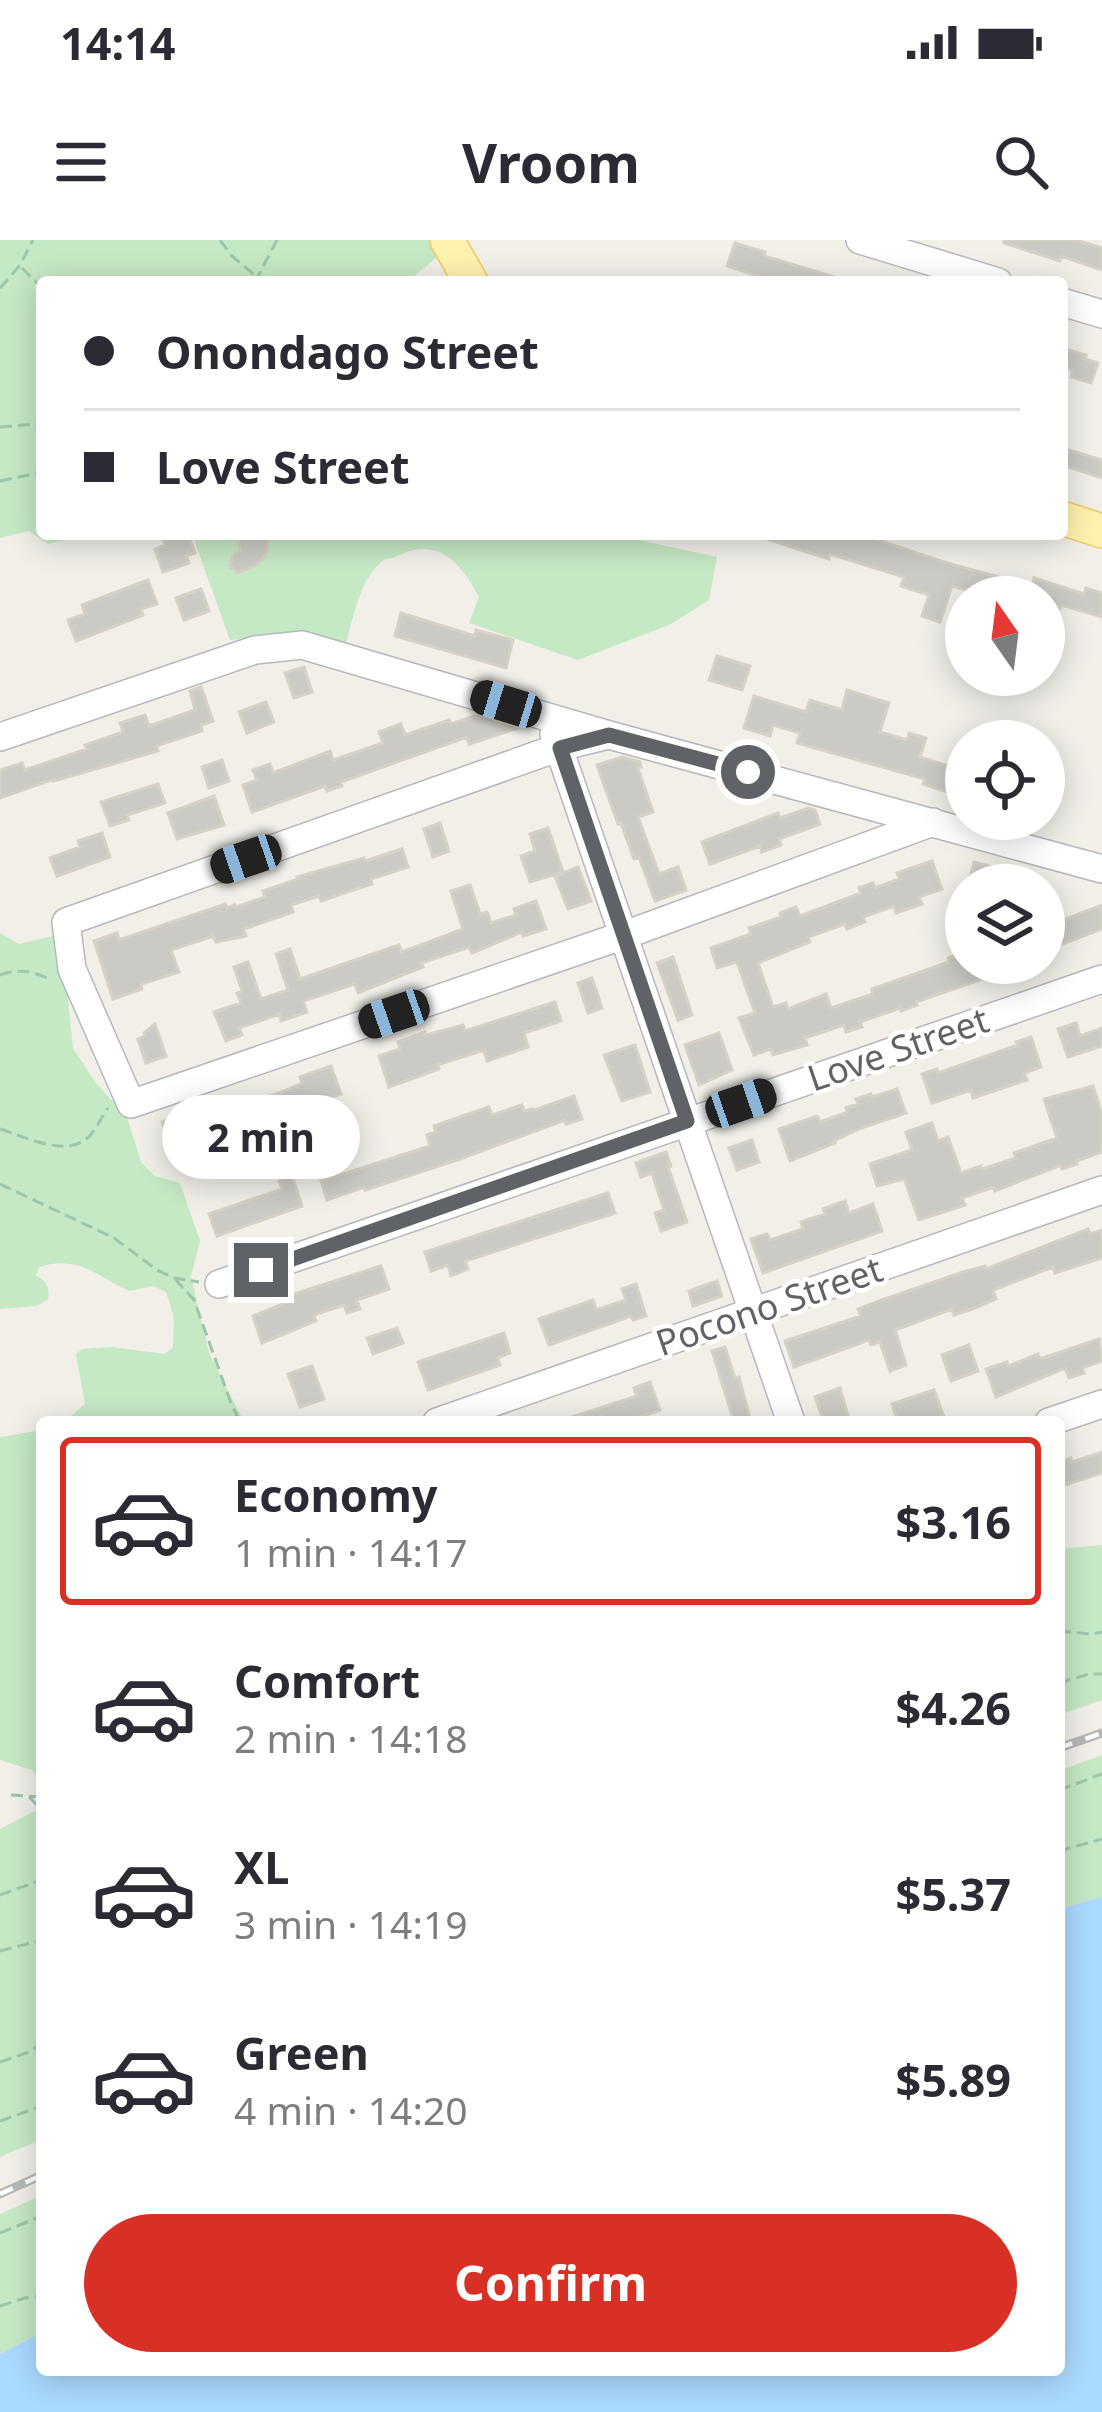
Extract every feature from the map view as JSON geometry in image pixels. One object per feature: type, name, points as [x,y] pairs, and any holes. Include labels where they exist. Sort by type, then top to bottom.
[{"type":"main road","points":[[447,240],[468,276]]},
{"type":"main road","points":[[1068,520],[1102,531]]},
{"type":"street","points":[[860,240],[978,276]]},
{"type":"street","points":[[1068,304],[1102,314]]},
{"type":"street","points":[[0,737],[255,650],[302,645],[609,735],[1102,869]]},
{"type":"street","points":[[548,716],[789,1416]]},
{"type":"street","points":[[609,735],[560,748],[66,922],[72,969],[129,1099],[624,935],[933,822]]},
{"type":"street","name":"Love Street","points":[[219,1284],[1102,979]]},
{"type":"street","name":"Pocono Street","points":[[454,1416],[1102,1190]]},
{"type":"street","points":[[1065,1417],[1102,1404]]},
{"type":"path","points":[[0,288],[33,240]]},
{"type":"path","points":[[220,240],[254,276]]},
{"type":"path","points":[[261,276],[277,240]]},
{"type":"path","points":[[20,265],[36,282]]},
{"type":"path","points":[[0,427],[36,424]]},
{"type":"path","points":[[0,481],[36,473]]},
{"type":"path","points":[[0,975],[14,970],[38,973],[56,982]]},
{"type":"path","points":[[0,1129],[63,1149],[92,1134],[113,1101],[129,1099]]},
{"type":"path","points":[[0,1184],[114,1238],[174,1278],[194,1300],[237,1416]]},
{"type":"path","points":[[174,1278],[219,1284]]},
{"type":"path","points":[[1065,1632],[1102,1632]]},
{"type":"path","points":[[1065,1681],[1102,1674]]},
{"type":"path","points":[[1065,1788],[1102,1774]]},
{"type":"path","points":[[11,1795],[36,1797]]},
{"type":"path","points":[[28,1796],[36,1804]]},
{"type":"path","points":[[1065,1849],[1102,1838]]},
{"type":"path","points":[[0,1895],[36,1882]]},
{"type":"path","points":[[0,1951],[36,1942]]},
{"type":"path","points":[[0,2062],[36,2047]]},
{"type":"path","points":[[0,2121],[36,2108]]},
{"type":"path","points":[[0,2233],[36,2218]]},
{"type":"path","points":[[0,2306],[36,2296]]},
{"type":"green space","points":[[0,240],[458,240],[414,276],[36,276],[36,536],[29,531],[0,538]]},
{"type":"green space","points":[[194,540],[639,540],[717,557],[709,600],[671,624],[578,660],[469,623],[479,597],[474,588],[446,555],[425,549],[384,560],[371,573],[345,646],[270,636],[230,640]]},
{"type":"green space","points":[[0,933],[19,944],[53,936],[67,989],[73,1048],[127,1117],[141,1162],[155,1176],[180,1183],[200,1241],[191,1276],[209,1353],[241,1416],[71,1416],[85,1404],[76,1354],[82,1349],[113,1347],[164,1354],[173,1348],[174,1318],[166,1292],[153,1286],[129,1291],[86,1268],[53,1264],[39,1267],[36,1275],[47,1285],[48,1300],[36,1306],[0,1309]]},
{"type":"green space","points":[[36,1431],[36,1775],[0,1760],[0,1437]]},
{"type":"green space","points":[[1102,1545],[1102,1700],[1065,1713],[1065,1548]]},
{"type":"green space","points":[[1102,1755],[1102,1897],[1065,1907],[1065,1769]]},
{"type":"green space","points":[[36,1810],[36,2142],[0,2157],[0,1829]]},
{"type":"green space","points":[[36,2198],[36,2335],[0,2354],[0,2214]]},
{"type":"water","points":[[1102,1897],[1102,2412],[0,2412],[0,2354],[36,2335],[36,2376],[1065,2376],[1065,1907]]},
{"type":"building","points":[[1004,240],[1076,240],[1102,248],[1102,270],[1061,256],[1060,261]]},
{"type":"building","points":[[735,243],[832,276],[759,276],[727,266]]},
{"type":"building","points":[[1068,350],[1098,363],[1091,383],[1071,377],[1073,370],[1068,368]]},
{"type":"building","points":[[1068,450],[1102,460],[1102,478],[1068,467]]},
{"type":"building","points":[[163,540],[190,540],[195,553],[186,556],[189,563],[163,572],[155,549],[165,545]]},
{"type":"building","points":[[238,540],[269,540],[264,557],[237,573],[230,566],[232,556],[241,551]]},
{"type":"building","points":[[770,540],[878,540],[995,576],[945,576],[940,622],[922,616],[929,595],[901,586],[904,577],[830,554],[829,559]]},
{"type":"building","points":[[148,580],[157,604],[141,609],[143,615],[76,641],[68,620],[85,614],[82,605]]},
{"type":"building","points":[[1065,588],[1102,593],[1102,617],[1065,606]]},
{"type":"building","points":[[201,589],[209,611],[184,620],[176,598]]},
{"type":"building","points":[[401,613],[475,636],[476,630],[513,640],[506,668],[395,636]]},
{"type":"building","points":[[717,656],[750,666],[742,690],[709,680]]},
{"type":"building","points":[[304,667],[312,692],[294,698],[285,673]]},
{"type":"building","points":[[201,687],[213,721],[201,725],[202,731],[156,746],[158,751],[0,798],[0,770],[22,763],[25,770],[87,749],[85,745],[123,732],[120,723],[145,715],[149,726],[195,710],[190,691]]},
{"type":"building","points":[[847,690],[889,703],[880,732],[907,740],[909,733],[926,738],[920,757],[945,765],[945,791],[923,784],[925,779],[797,743],[800,733],[773,725],[770,736],[744,728],[754,696],[806,712],[810,700],[842,710]]},
{"type":"building","points":[[266,702],[274,722],[247,733],[239,712]]},
{"type":"building","points":[[474,716],[515,729],[469,744],[467,737],[341,782],[342,786],[327,791],[325,786],[252,812],[243,785],[257,780],[253,770],[270,764],[273,773],[330,751],[333,760],[383,743],[379,732],[401,724],[405,735]]},
{"type":"building","points":[[622,757],[640,762],[653,812],[638,817],[659,874],[678,867],[686,890],[655,901],[639,857],[634,859],[618,824],[597,765]]},
{"type":"building","points":[[222,760],[229,781],[209,788],[202,767]]},
{"type":"building","points":[[158,784],[165,803],[110,826],[101,802]]},
{"type":"building","points":[[214,796],[224,825],[177,839],[168,813]]},
{"type":"building","points":[[815,810],[820,824],[779,839],[781,845],[762,852],[760,846],[710,864],[702,842],[778,813],[780,818]]},
{"type":"building","points":[[440,823],[449,851],[433,857],[424,829]]},
{"type":"building","points":[[548,828],[563,872],[530,882],[521,856],[535,851],[530,834]]},
{"type":"building","points":[[102,833],[110,857],[57,876],[50,858]]},
{"type":"building","points":[[402,849],[408,867],[321,901],[319,896],[291,905],[293,912],[244,929],[246,936],[216,942],[213,936],[171,950],[179,972],[113,999],[94,941],[117,933],[119,940],[225,904],[236,907],[265,897],[263,891],[297,877]]},
{"type":"building","points":[[932,861],[942,889],[919,897],[922,904],[896,913],[894,906],[863,917],[865,922],[808,937],[810,942],[758,963],[773,1007],[786,1003],[788,1009],[826,994],[831,1008],[945,963],[945,984],[968,984],[860,1022],[862,1027],[846,1032],[844,1025],[805,1038],[807,1045],[754,1055],[739,1018],[755,1013],[737,962],[717,968],[711,948],[751,934],[749,928],[781,917],[780,913],[796,907],[800,916],[861,893],[859,888],[899,879],[897,873]]},
{"type":"building","points":[[578,867],[591,901],[568,909],[555,876]]},
{"type":"building","points":[[470,885],[480,914],[487,912],[491,923],[516,915],[514,909],[536,901],[546,929],[523,936],[522,932],[472,953],[469,947],[421,963],[423,967],[358,993],[355,984],[303,1001],[307,1012],[281,1021],[280,1014],[239,1028],[242,1035],[226,1041],[214,1012],[241,1003],[234,967],[248,962],[261,999],[288,990],[276,954],[290,949],[300,979],[399,945],[401,952],[463,929],[451,891]]},
{"type":"building","points":[[1102,905],[1102,929],[1065,943],[1065,919]]},
{"type":"building","points":[[673,957],[692,1015],[678,1020],[657,963]]},
{"type":"building","points":[[592,978],[602,1008],[588,1013],[578,983]]},
{"type":"building","points":[[555,1002],[561,1021],[524,1033],[528,1047],[487,1061],[484,1050],[389,1087],[379,1056],[400,1049],[398,1042],[463,1025],[465,1031]]},
{"type":"building","points":[[1076,1023],[1080,1036],[1102,1028],[1102,1046],[1068,1057],[1058,1029]]},
{"type":"building","points":[[155,1024],[166,1056],[146,1063],[138,1039]]},
{"type":"building","points":[[719,1033],[732,1070],[699,1085],[685,1045]]},
{"type":"building","points":[[1031,1037],[1041,1067],[1024,1073],[1027,1080],[973,1098],[971,1090],[932,1103],[922,1074],[937,1069],[938,1073]]},
{"type":"building","points":[[635,1045],[650,1092],[622,1101],[604,1055]]},
{"type":"building","points":[[331,1066],[341,1094],[273,1112],[275,1118],[263,1122],[266,1129],[253,1134],[249,1123],[192,1142],[194,1148],[174,1155],[162,1122],[183,1115],[185,1122],[227,1111],[284,1091],[302,1083],[300,1077]]},
{"type":"building","points":[[1093,1086],[1102,1114],[1102,1152],[1077,1164],[962,1198],[965,1205],[919,1220],[904,1179],[877,1186],[870,1164],[912,1150],[906,1132],[932,1123],[938,1141],[948,1137],[961,1173],[982,1169],[1057,1138],[1044,1099]]},
{"type":"building","points":[[897,1089],[906,1113],[790,1161],[779,1129],[817,1116],[820,1122],[848,1112],[846,1108],[858,1104],[856,1099]]},
{"type":"building","points":[[574,1096],[582,1119],[566,1124],[565,1120],[327,1200],[321,1181],[430,1146],[427,1135],[436,1132],[434,1126],[489,1107],[492,1115],[522,1105],[524,1111],[532,1111]]},
{"type":"building","points":[[752,1140],[759,1162],[737,1170],[729,1148]]},
{"type":"building","points":[[666,1152],[687,1222],[661,1231],[655,1213],[664,1210],[652,1173],[641,1177],[636,1163]]},
{"type":"building","points":[[292,1176],[302,1206],[217,1236],[209,1214],[282,1189],[279,1181]]},
{"type":"building","points":[[608,1193],[615,1213],[465,1261],[468,1269],[451,1276],[448,1265],[431,1271],[425,1252]]},
{"type":"building","points":[[845,1201],[849,1213],[873,1204],[882,1231],[763,1273],[751,1239],[767,1234],[770,1240],[803,1229],[801,1222]]},
{"type":"building","points":[[1088,1229],[1090,1234],[1102,1230],[1102,1258],[1055,1273],[1053,1267],[993,1290],[996,1299],[975,1308],[954,1315],[952,1309],[895,1330],[906,1365],[890,1371],[880,1342],[871,1345],[869,1340],[794,1367],[785,1341],[861,1316],[858,1309],[879,1301],[963,1272],[986,1269]]},
{"type":"building","points":[[381,1266],[389,1289],[357,1300],[360,1309],[347,1313],[344,1305],[314,1315],[316,1321],[262,1343],[253,1316],[293,1300],[291,1295]]},
{"type":"building","points":[[717,1281],[722,1296],[693,1306],[689,1291]]},
{"type":"building","points":[[636,1284],[646,1316],[633,1320],[631,1316],[549,1345],[539,1319],[593,1300],[596,1310],[626,1300],[622,1289]]},
{"type":"building","points":[[397,1328],[403,1343],[373,1354],[367,1338]]},
{"type":"building","points":[[504,1333],[510,1353],[497,1358],[500,1365],[428,1390],[418,1362]]},
{"type":"building","points":[[1099,1339],[1102,1361],[1082,1368],[1084,1373],[1069,1378],[1065,1368],[996,1397],[986,1369],[1038,1354],[1040,1359]]},
{"type":"building","points":[[969,1345],[978,1371],[951,1381],[942,1355]]},
{"type":"building","points":[[725,1347],[749,1416],[732,1416],[712,1351]]},
{"type":"building","points":[[312,1366],[324,1399],[300,1407],[288,1374]]},
{"type":"building","points":[[650,1382],[660,1410],[642,1416],[575,1416],[637,1396],[634,1388]]},
{"type":"building","points":[[840,1388],[848,1416],[822,1416],[815,1397]]},
{"type":"building","points":[[934,1390],[944,1416],[896,1416],[892,1404]]},
{"type":"building","points":[[1102,1452],[1102,1473],[1065,1485],[1065,1460]]},
{"type":"railway","points":[[1065,1746],[1102,1733]]},
{"type":"railway","points":[[0,2194],[36,2178]]},
{"type":"route","points":[[261,1270],[687,1121],[560,748],[609,735],[748,772]]}]
